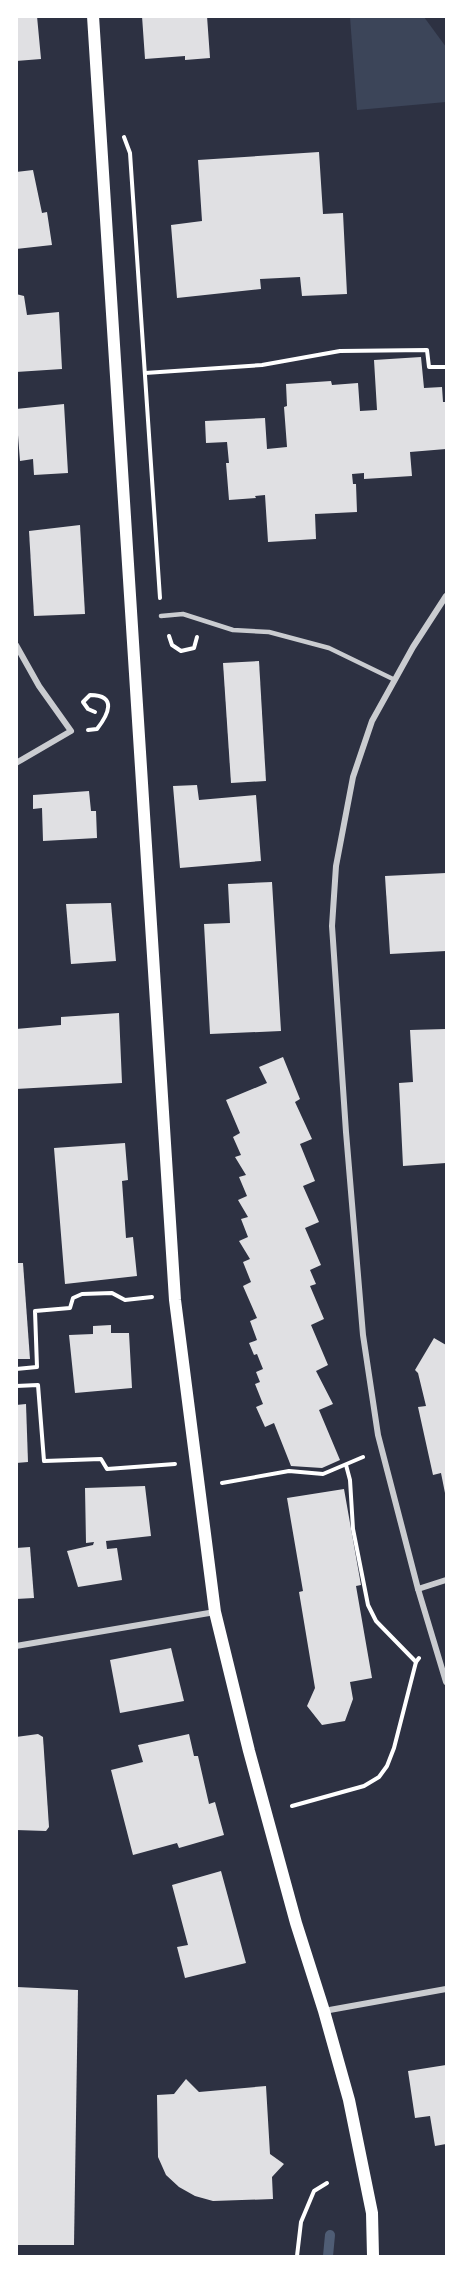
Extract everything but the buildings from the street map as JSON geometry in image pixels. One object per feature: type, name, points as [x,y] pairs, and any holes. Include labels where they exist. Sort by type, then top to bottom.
[{"type":"main road","points":[[93,16],[176,1300],[215,1612],[249,1751],[296,1923],[349,2100],[372,2213],[373,2256]]},
{"type":"street","points":[[447,596],[372,721],[352,777],[336,866],[333,926],[346,1132],[363,1335],[381,1451],[418,1589],[447,1682]]},
{"type":"street","points":[[16,645],[39,686],[71,731],[16,763]]},
{"type":"street","points":[[418,1589],[447,1580]]},
{"type":"street","points":[[16,1646],[215,1612]]},
{"type":"street","points":[[324,2011],[447,1989]]},
{"type":"lane","points":[[161,616],[183,614],[233,630],[269,632],[329,648],[395,680]]},
{"type":"path","points":[[100,124],[122,134],[130,153],[163,636],[170,636],[172,645],[181,651],[194,648],[197,639],[195,630]]},
{"type":"path","points":[[145,373],[262,365],[350,351],[428,350],[429,368],[447,366]]},
{"type":"path","points":[[71,731],[97,729],[108,714],[105,698],[90,695],[83,702],[87,709],[95,712]]},
{"type":"path","points":[[16,1369],[37,1367],[35,1311],[70,1308],[73,1298],[82,1294],[112,1293],[125,1299]]},
{"type":"path","points":[[16,1386],[38,1385],[44,1461],[101,1459],[107,1470],[176,1464]]},
{"type":"path","points":[[220,1485],[223,1482],[289,1471],[323,1474],[381,1451]]},
{"type":"path","points":[[346,1465],[350,1480],[353,1528],[368,1605],[376,1621],[416,1662]]},
{"type":"path","points":[[292,1806],[364,1786],[379,1777],[387,1766],[394,1748],[416,1662],[434,1641]]},
{"type":"path","points":[[297,2256],[301,2222],[314,2191],[327,2183]]},
{"type":"shaded area","points":[[350,17],[424,17],[446,47],[446,102],[357,110]]},
{"type":"waterway","points":[[328,2256],[330,2235]]}]
